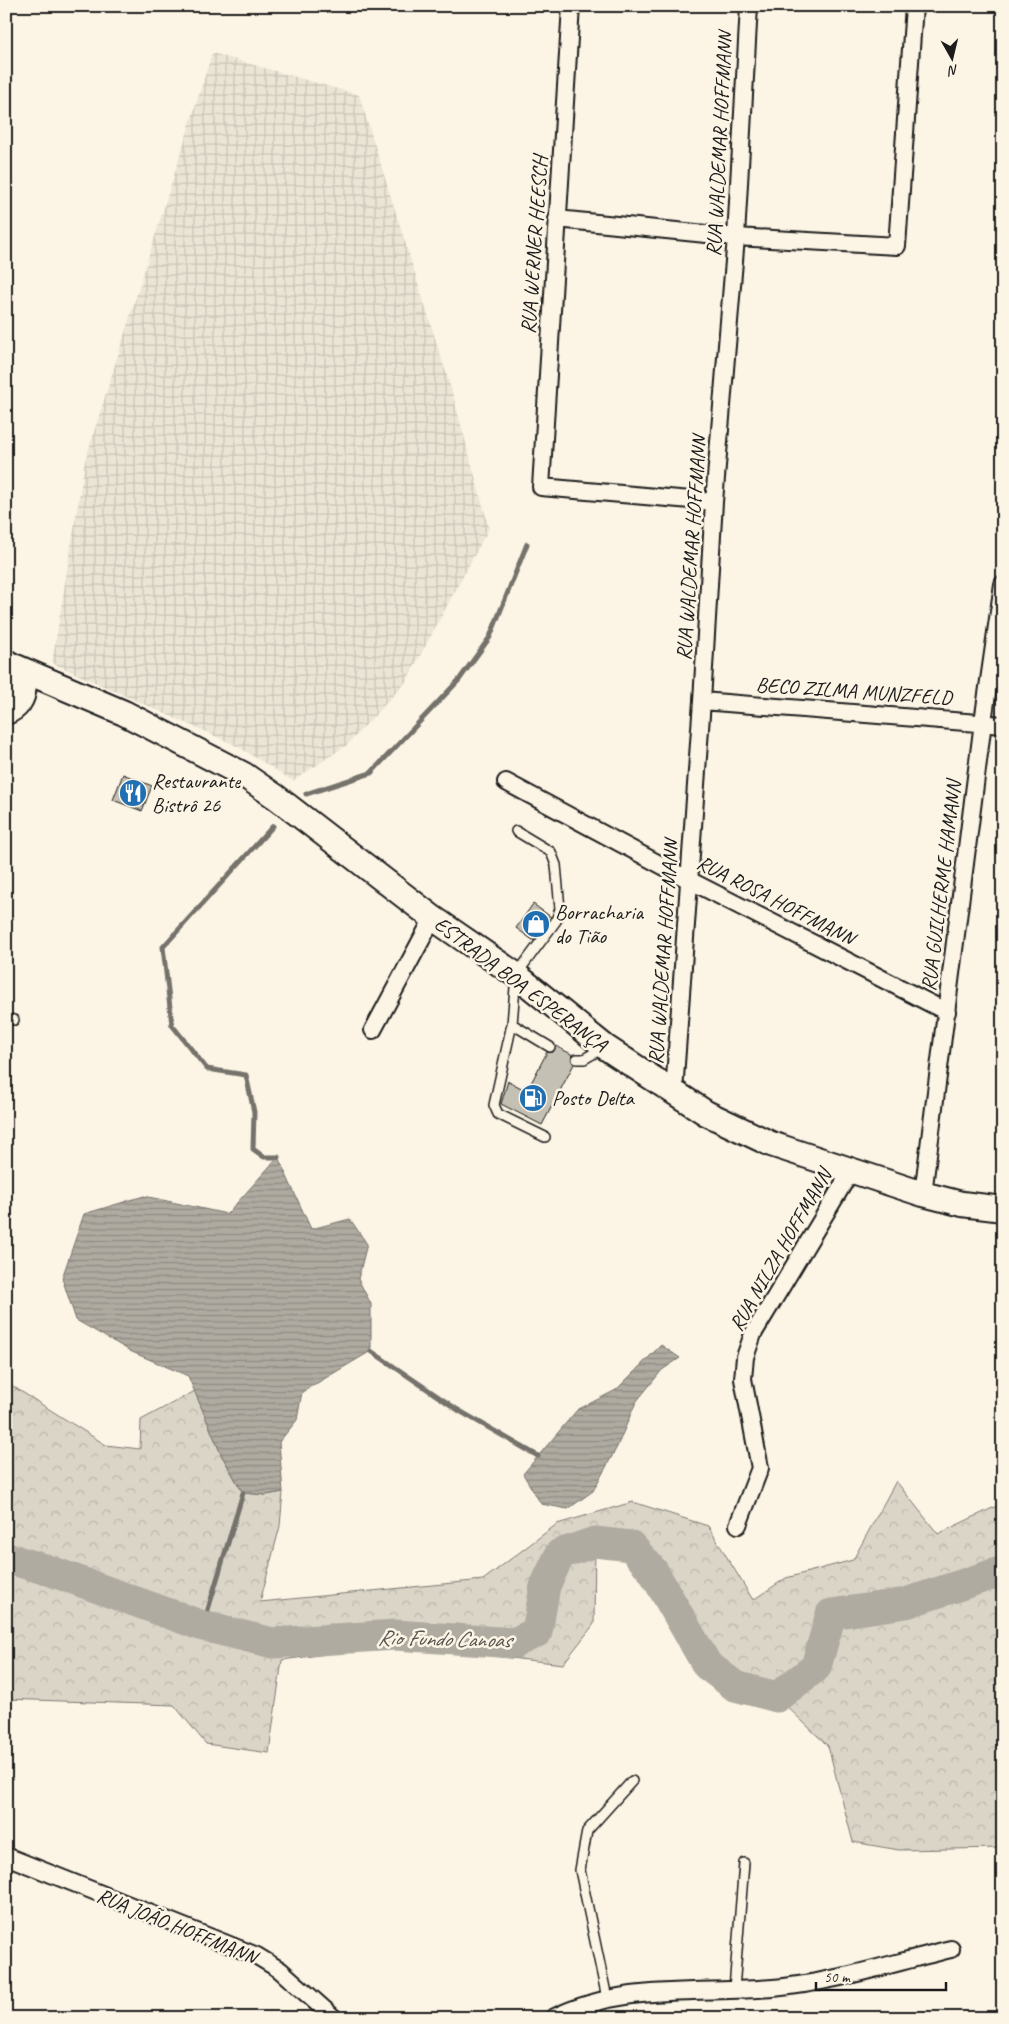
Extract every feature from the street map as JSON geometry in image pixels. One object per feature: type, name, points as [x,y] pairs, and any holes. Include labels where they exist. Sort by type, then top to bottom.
[{"type":"street","name":"RUA WERNER HEESCH","points":[[571,6],[541,487],[714,502]]},
{"type":"street","name":"RUA WALDEMAR HOFFMANN","points":[[674,1092],[714,502],[736,237],[749,6]]},
{"type":"street","points":[[557,219],[736,237],[897,246],[914,6]]},
{"type":"street","name":"RUA GUILHERME HAMANN","points":[[923,1194],[983,722],[1003,584]]},
{"type":"street","points":[[11,665],[23,680],[11,708]]},
{"type":"street","name":"ESTRADA BOA ESPERANÇA","points":[[11,665],[72,689],[157,729],[244,775],[276,796],[433,918],[516,975],[605,1047],[706,1113],[747,1134],[851,1171],[923,1194],[962,1204],[1003,1208]]},
{"type":"street","points":[[11,708],[72,689]]},
{"type":"street","name":"BECO ZILMA MUNZFELD","points":[[702,701],[1003,725]]},
{"type":"street","name":"RUA ROSA HOFFMANN","points":[[506,782],[689,880],[947,1012]]},
{"type":"street","points":[[373,1030],[433,918]]},
{"type":"street","name":"RUA NILZA HOFFMANN","points":[[738,1526],[760,1468],[742,1379],[745,1357],[753,1334],[851,1171]]},
{"type":"street","name":"RUA JOÃO HOFFMANN","points":[[6,1856],[257,1956],[280,1970],[334,2018]]},
{"type":"street","points":[[553,2018],[582,2004],[607,1998],[640,1993],[774,1988],[817,1981],[951,1949]]},
{"type":"lane","points":[[516,831],[551,852],[556,866],[560,909],[556,921],[516,975],[512,1024],[497,1087],[496,1111],[544,1137]]},
{"type":"lane","points":[[512,1024],[550,1047]]},
{"type":"lane","points":[[577,1059],[584,1059],[605,1047]]},
{"type":"lane","points":[[607,1998],[580,1870],[587,1831],[632,1781]]},
{"type":"lane","points":[[734,1989],[744,1862]]},
{"type":"shaded area","points":[[212,53],[359,95],[453,395],[489,528],[406,682],[347,745],[293,781],[237,746],[52,663],[85,461]]},
{"type":"shaded area","points":[[278,1157],[311,1229],[350,1219],[367,1244],[358,1279],[371,1304],[371,1351],[302,1392],[297,1420],[279,1442],[283,1492],[266,1495],[243,1493],[221,1454],[188,1376],[132,1352],[76,1320],[62,1278],[84,1214],[144,1196],[227,1214]]},
{"type":"shaded area","points":[[661,1345],[680,1358],[662,1370],[636,1402],[617,1447],[593,1491],[568,1509],[541,1504],[523,1474],[577,1410],[616,1390]]},
{"type":"green space","points":[[6,1382],[106,1445],[140,1449],[141,1420],[195,1391],[221,1454],[243,1493],[266,1495],[283,1492],[280,1526],[260,1602],[483,1580],[557,1524],[633,1502],[708,1526],[753,1600],[786,1578],[853,1560],[896,1481],[938,1534],[1003,1503],[1003,1848],[899,1850],[853,1842],[828,1746],[777,1697],[707,1665],[653,1571],[631,1546],[595,1542],[594,1624],[563,1664],[395,1645],[282,1660],[269,1753],[206,1744],[174,1705],[6,1699]]},
{"type":"building","name":"Restaurante Bistrô 26","points":[[123,774],[152,786],[142,811],[113,800]]},
{"type":"building","name":"Borracharia do Tião","points":[[533,904],[551,917],[534,941],[516,928]]},
{"type":"building","points":[[556,1046],[573,1055],[571,1059],[574,1064],[542,1125],[501,1104],[508,1081],[527,1091],[547,1052],[553,1052]]},
{"type":"waterway","points":[[306,794],[371,773],[459,680],[490,637],[527,544]]},
{"type":"waterway","points":[[273,826],[163,947],[172,1025],[207,1069],[246,1075],[254,1112],[253,1149],[264,1157],[278,1157]]},
{"type":"waterway","points":[[371,1351],[458,1410],[538,1456]]},
{"type":"waterway","points":[[203,1626],[243,1493]]},
{"type":"waterway","name":"Rio Fundo Canoas","points":[[6,1558],[48,1570],[203,1626],[273,1643],[395,1635],[514,1643],[537,1632],[545,1586],[560,1554],[595,1542],[631,1546],[653,1571],[707,1665],[735,1686],[777,1697],[816,1667],[831,1614],[906,1603],[1003,1571]]},
{"type":"place","name":"Restaurante Bistrô 26","points":[[133,793]]},
{"type":"place","name":"Borracharia do Tião","points":[[536,924]]},
{"type":"place","name":"Posto Delta","points":[[533,1098]]}]
